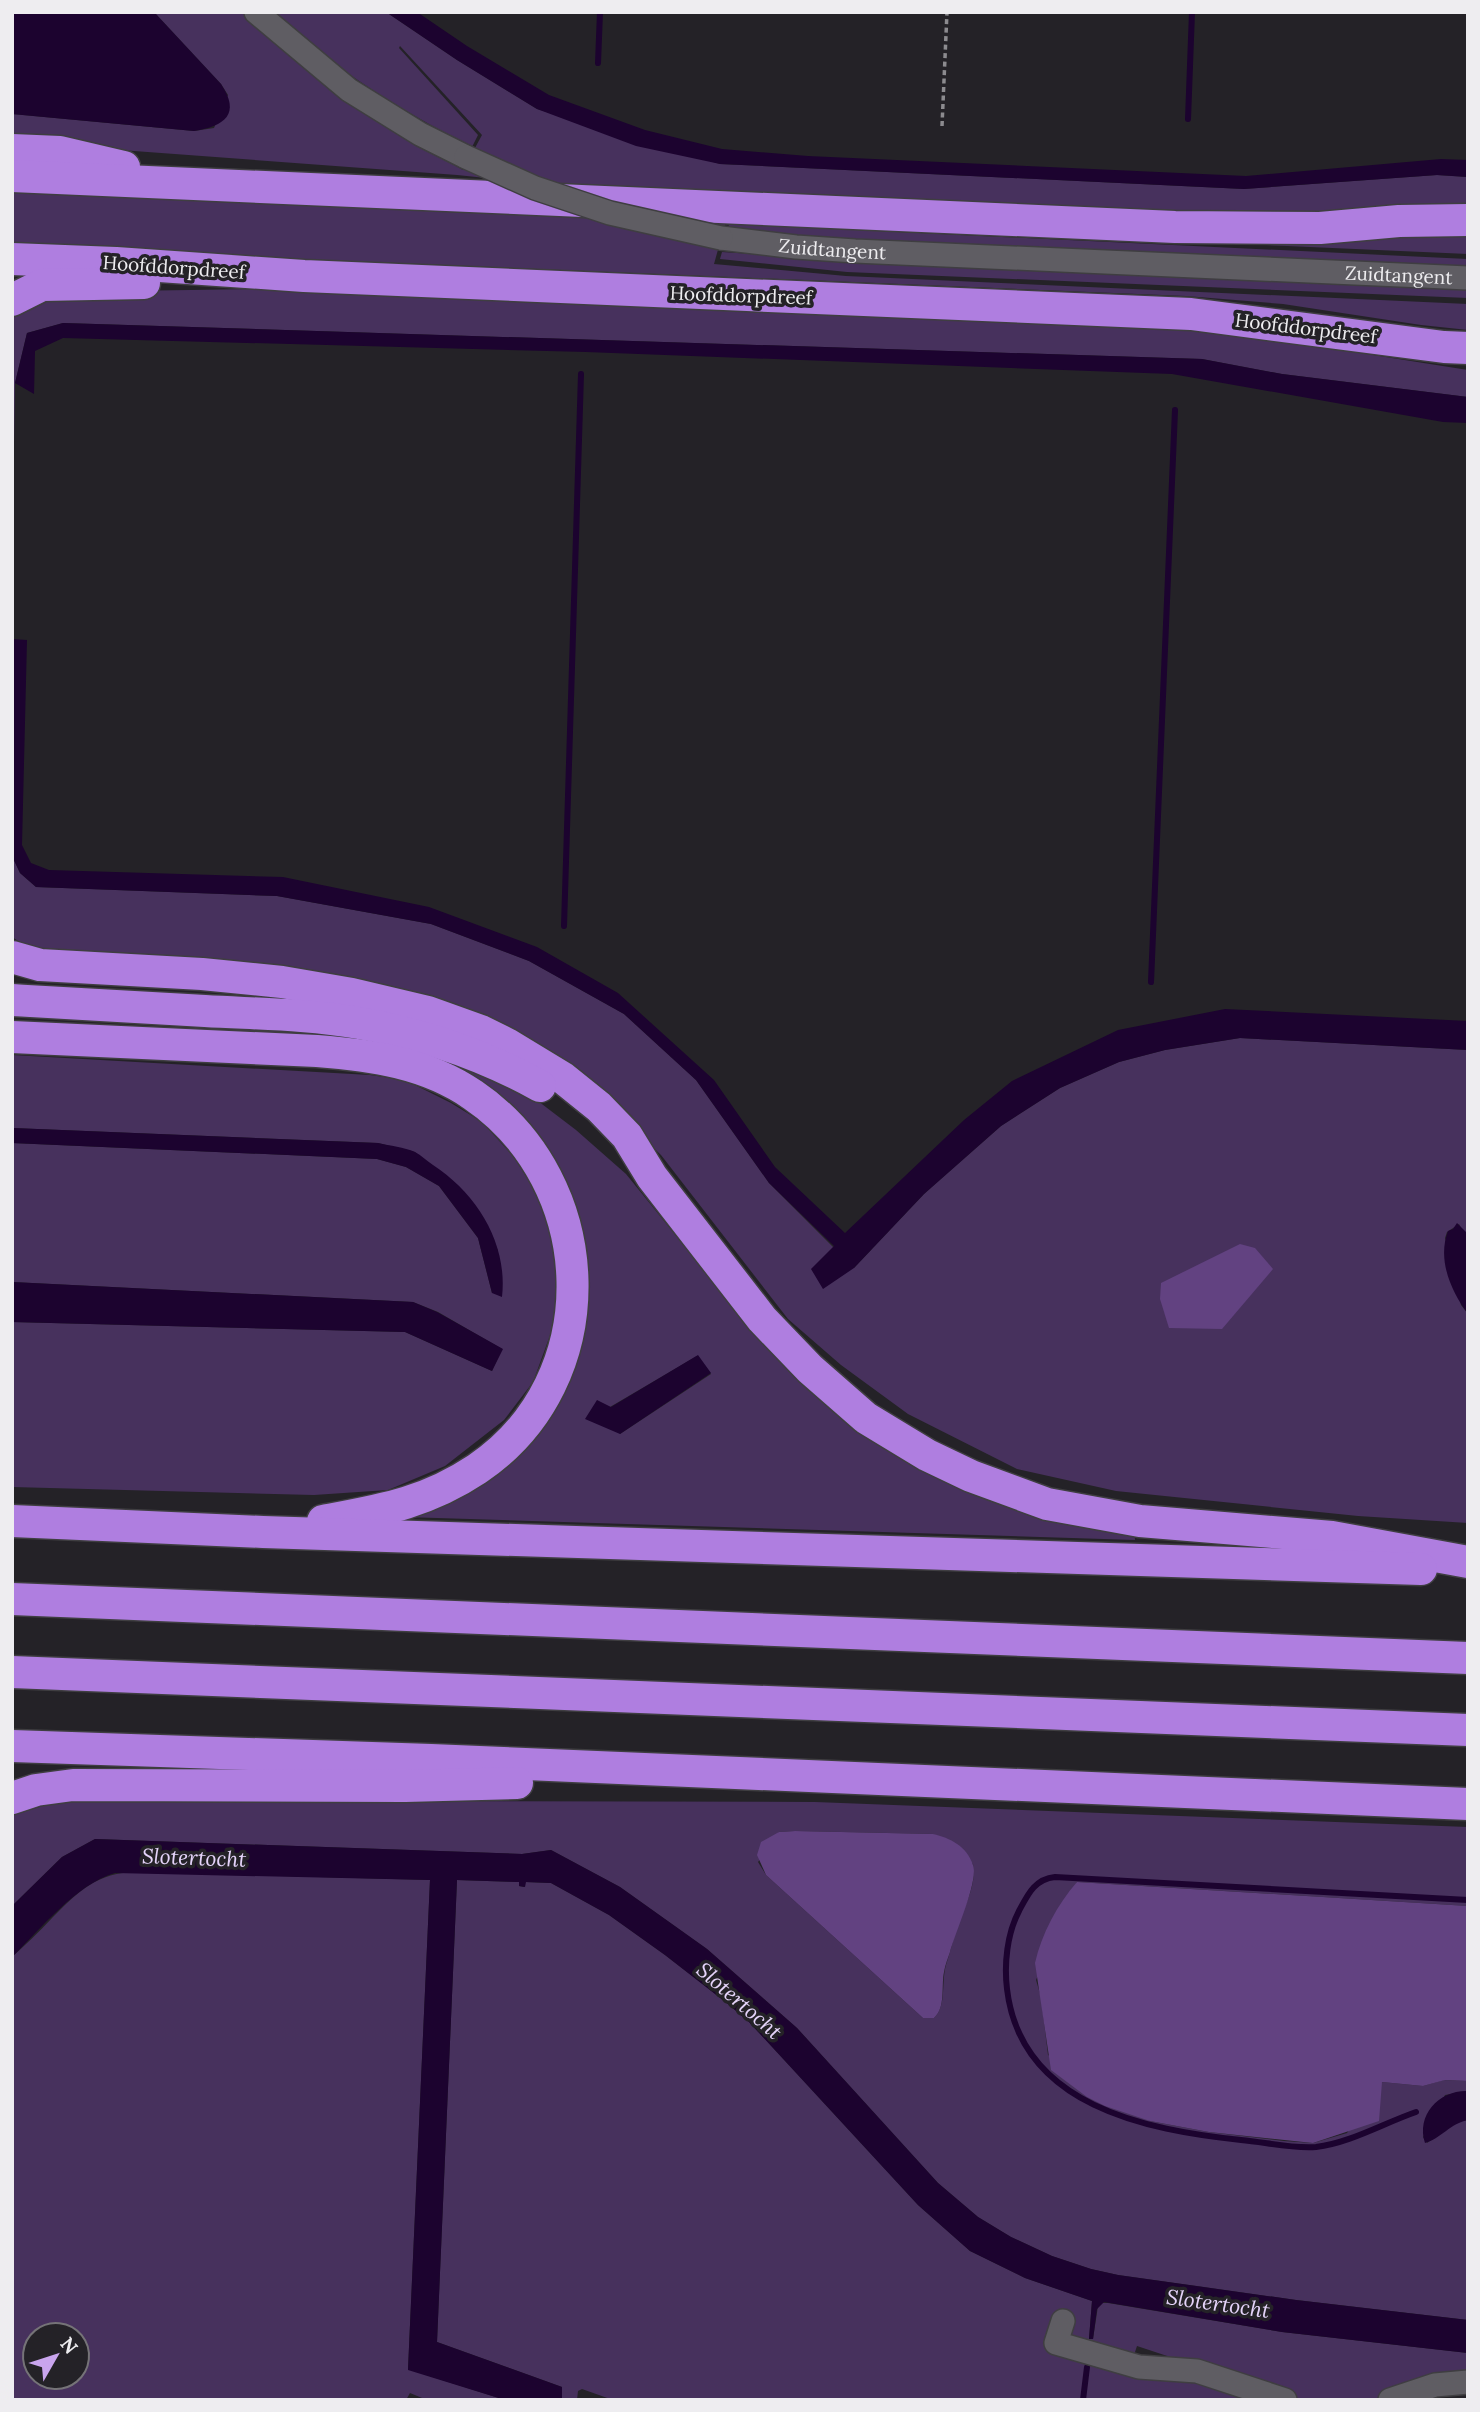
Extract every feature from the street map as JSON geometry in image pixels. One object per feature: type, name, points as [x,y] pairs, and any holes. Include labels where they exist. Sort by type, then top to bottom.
[{"type":"highway","points":[[12,150],[60,152],[196,185]]},
{"type":"highway","points":[[12,176],[1175,228],[1308,228],[1398,221],[1468,220]]},
{"type":"highway","name":"Hoofddorpdreef","points":[[12,259],[304,276],[1191,314],[1468,348]]},
{"type":"highway","points":[[12,300],[42,285],[304,276]]},
{"type":"highway","points":[[12,957],[40,965],[202,974],[282,982],[352,994],[428,1012],[481,1031],[532,1058],[563,1078],[599,1107],[627,1136],[652,1177],[762,1319],[810,1369],[866,1418],[926,1455],[971,1476],[1047,1504],[1140,1521],[1332,1537],[1468,1562]]},
{"type":"highway","points":[[12,1000],[300,1016],[357,1022],[410,1033],[494,1063],[557,1096],[601,1130],[652,1177]]},
{"type":"highway","points":[[12,1037],[317,1051],[365,1055],[403,1063],[446,1080],[482,1102],[522,1140],[554,1192],[570,1243],[573,1296],[565,1349],[546,1393],[518,1432],[479,1468],[421,1499],[396,1507],[264,1532]]},
{"type":"highway","points":[[12,1521],[264,1532],[1468,1571]]},
{"type":"highway","points":[[12,1599],[1468,1658]]},
{"type":"highway","points":[[12,1672],[1468,1730]]},
{"type":"highway","points":[[12,1746],[1468,1804]]},
{"type":"highway","points":[[12,1798],[36,1790],[73,1785],[405,1786],[809,1776]]},
{"type":"lane","name":"Zuidtangent","points":[[256,12],[349,90],[419,134],[466,158],[535,188],[610,213],[721,238],[855,251],[1468,278]]},
{"type":"lane","points":[[1063,2321],[1056,2343],[1139,2367],[1197,2371],[1285,2400]]},
{"type":"lane","points":[[1390,2400],[1435,2385],[1468,2382]]},
{"type":"path","points":[[942,126],[947,12]]},
{"type":"shaded area","points":[[154,12],[243,12],[313,75],[385,126],[463,170],[482,135],[400,46],[478,135],[472,147],[368,87],[296,33],[274,12],[386,12],[537,109],[720,164],[1244,189],[1437,175],[1468,177],[1468,210],[1307,219],[602,190],[457,175],[12,142],[12,114],[194,131],[214,128],[228,95]]},
{"type":"shaded area","points":[[12,184],[1468,229],[1468,254],[726,221],[714,264],[846,276],[1468,304],[1468,330],[1283,304],[1186,296],[12,247]]},
{"type":"shaded area","points":[[729,224],[1468,259],[1468,268],[850,241],[728,229]]},
{"type":"shaded area","points":[[722,252],[1468,288],[1468,298],[847,272],[720,259]]},
{"type":"shaded area","points":[[262,289],[1195,327],[1468,370],[1468,397],[1282,374],[1202,359],[63,323],[27,333],[15,383],[12,565],[12,313],[58,292]]},
{"type":"shaded area","points":[[12,856],[20,873],[36,887],[277,896],[431,924],[529,961],[624,1014],[696,1080],[769,1183],[854,1268],[924,1194],[1001,1126],[1060,1088],[1119,1062],[1165,1050],[1240,1038],[1468,1050],[1468,1238],[1459,1224],[1447,1232],[1445,1238],[1461,1305],[1468,1314],[1468,1523],[1358,1516],[1116,1491],[1017,1469],[908,1414],[841,1365],[788,1319],[661,1155],[583,1081],[516,1037],[29,948],[12,937]]},
{"type":"shaded area","points":[[325,1027],[448,1054],[534,1098],[626,1174],[758,1337],[850,1424],[1134,1529],[1135,1540],[404,1517],[524,1441],[579,1250],[485,1096],[226,1041],[225,1031]],"holes":[[[697,1356],[711,1374],[620,1434],[610,1407]]]},
{"type":"shaded area","points":[[12,1055],[370,1075],[405,1080],[482,1122],[513,1156],[533,1187],[551,1233],[559,1276],[552,1330],[533,1382],[504,1420],[445,1466],[388,1490],[314,1495],[12,1487],[12,1322],[405,1332],[492,1371],[502,1349],[438,1312],[413,1302],[12,1282],[12,1143],[377,1159],[406,1167],[439,1186],[478,1238],[492,1293],[498,1250],[415,1152],[378,1143],[12,1128]]},
{"type":"shaded area","points":[[1240,1244],[1255,1248],[1273,1269],[1222,1329],[1169,1328],[1160,1299],[1161,1283]]},
{"type":"shaded area","points":[[77,1800],[815,1802],[1468,1827],[1468,1906],[1077,1882],[1036,1980],[1041,1997],[1048,2055],[1150,2121],[1209,2132],[1313,2143],[1347,2133],[1382,2082],[1423,2086],[1444,2080],[1468,2081],[1468,2091],[1445,2095],[1423,2137],[1427,2143],[1456,2122],[1468,2120],[1468,2320],[1118,2275],[1052,2256],[1011,2237],[978,2217],[938,2183],[797,2028],[707,1949],[620,1887],[551,1850],[522,1854],[95,1839],[62,1857],[12,1906],[12,1815]],"holes":[[[779,1832],[933,1834],[973,1864],[974,1872],[972,1888],[946,1965],[941,2007],[934,2018],[923,2018],[766,1875],[758,1862]]]},
{"type":"shaded area","points":[[779,1832],[933,1834],[952,1841],[967,1853],[973,1865],[973,1882],[946,1964],[942,2003],[934,2018],[923,2018],[766,1875],[757,1855],[761,1842]]},
{"type":"shaded area","points":[[137,1872],[430,1880],[408,2369],[505,2400],[427,2400],[410,2393],[406,2400],[12,2400],[12,1957],[80,1892],[110,1876]]},
{"type":"shaded area","points":[[457,1880],[520,1882],[519,1886],[524,1887],[525,1882],[551,1883],[609,1915],[665,1955],[749,2022],[918,2205],[970,2251],[1025,2278],[1092,2301],[1089,2339],[1093,2339],[1098,2306],[1108,2303],[1282,2332],[1468,2353],[1468,2377],[1427,2381],[1375,2400],[1300,2400],[1137,2346],[1132,2361],[1082,2347],[1064,2335],[1068,2320],[1060,2317],[1050,2347],[1172,2379],[1188,2372],[1271,2400],[613,2400],[582,2389],[578,2391],[577,2400],[562,2400],[562,2387],[437,2342]]},
{"type":"shaded area","points":[[1077,1882],[1468,1906],[1468,2081],[1445,2080],[1423,2086],[1382,2082],[1379,2121],[1313,2143],[1209,2132],[1150,2121],[1087,2097],[1051,2070],[1035,1963],[1051,1920]]},
{"type":"water","points":[[12,12],[154,12],[221,84],[230,103],[227,117],[214,126],[194,131],[12,114]]},
{"type":"water","points":[[386,12],[417,12],[467,46],[549,95],[645,130],[722,149],[808,156],[1246,176],[1441,159],[1468,160],[1468,177],[1437,175],[1244,189],[720,164],[636,146],[537,109]]},
{"type":"water","points":[[63,323],[1202,359],[1282,374],[1468,397],[1468,423],[1443,422],[1172,374],[586,352],[63,338],[35,351],[34,394],[15,383],[27,333]]},
{"type":"water","points":[[12,639],[27,640],[22,845],[31,863],[49,870],[283,877],[429,907],[537,947],[618,993],[714,1080],[775,1167],[845,1233],[964,1120],[1012,1081],[1118,1030],[1225,1009],[1468,1021],[1468,1050],[1240,1038],[1165,1050],[1119,1062],[1060,1088],[1001,1126],[924,1194],[854,1268],[823,1289],[811,1269],[834,1246],[769,1183],[696,1080],[624,1014],[529,961],[431,924],[277,896],[36,887],[20,873],[12,856]]},
{"type":"water","points":[[13,1128],[378,1143],[411,1150],[449,1177],[476,1205],[494,1239],[500,1258],[502,1297],[492,1293],[478,1238],[439,1186],[406,1167],[377,1159],[12,1143]]},
{"type":"water","points":[[1457,1223],[1467,1233],[1468,1238],[1468,1314],[1451,1285],[1445,1264],[1448,1231]]},
{"type":"water","points":[[12,1282],[413,1302],[437,1312],[503,1349],[492,1371],[405,1332],[12,1322]]},
{"type":"water","points":[[698,1355],[711,1373],[620,1434],[585,1419],[597,1400],[611,1407]]},
{"type":"water","name":"Slotertocht","points":[[95,1839],[522,1854],[551,1850],[620,1887],[707,1949],[797,2028],[938,2183],[978,2217],[1011,2237],[1052,2256],[1118,2275],[1468,2320],[1468,2353],[1282,2332],[1104,2302],[1097,2309],[1093,2339],[1089,2339],[1092,2301],[1025,2278],[970,2251],[918,2205],[749,2022],[665,1955],[609,1915],[551,1883],[526,1882],[525,1887],[519,1886],[519,1882],[457,1880],[437,2342],[562,2387],[562,2400],[505,2400],[408,2370],[430,1880],[115,1873],[86,1887],[73,1897],[12,1957],[12,1906],[62,1857]]},
{"type":"water","points":[[1468,2091],[1468,2120],[1456,2124],[1425,2143],[1424,2123],[1432,2106],[1448,2095]]},
{"type":"waterway","points":[[598,63],[600,12]]},
{"type":"waterway","points":[[1188,119],[1192,12]]},
{"type":"waterway","points":[[564,926],[581,374]]},
{"type":"waterway","points":[[1151,982],[1175,410]]},
{"type":"waterway","points":[[1416,2112],[1329,2145],[1307,2147],[1166,2129],[1129,2119],[1094,2105],[1062,2086],[1036,2061],[1017,2029],[1007,1989],[1006,1959],[1009,1939],[1029,1893],[1037,1884],[1055,1877],[1468,1900]]},
{"type":"waterway","points":[[1083,2400],[1087,2367]]}]
